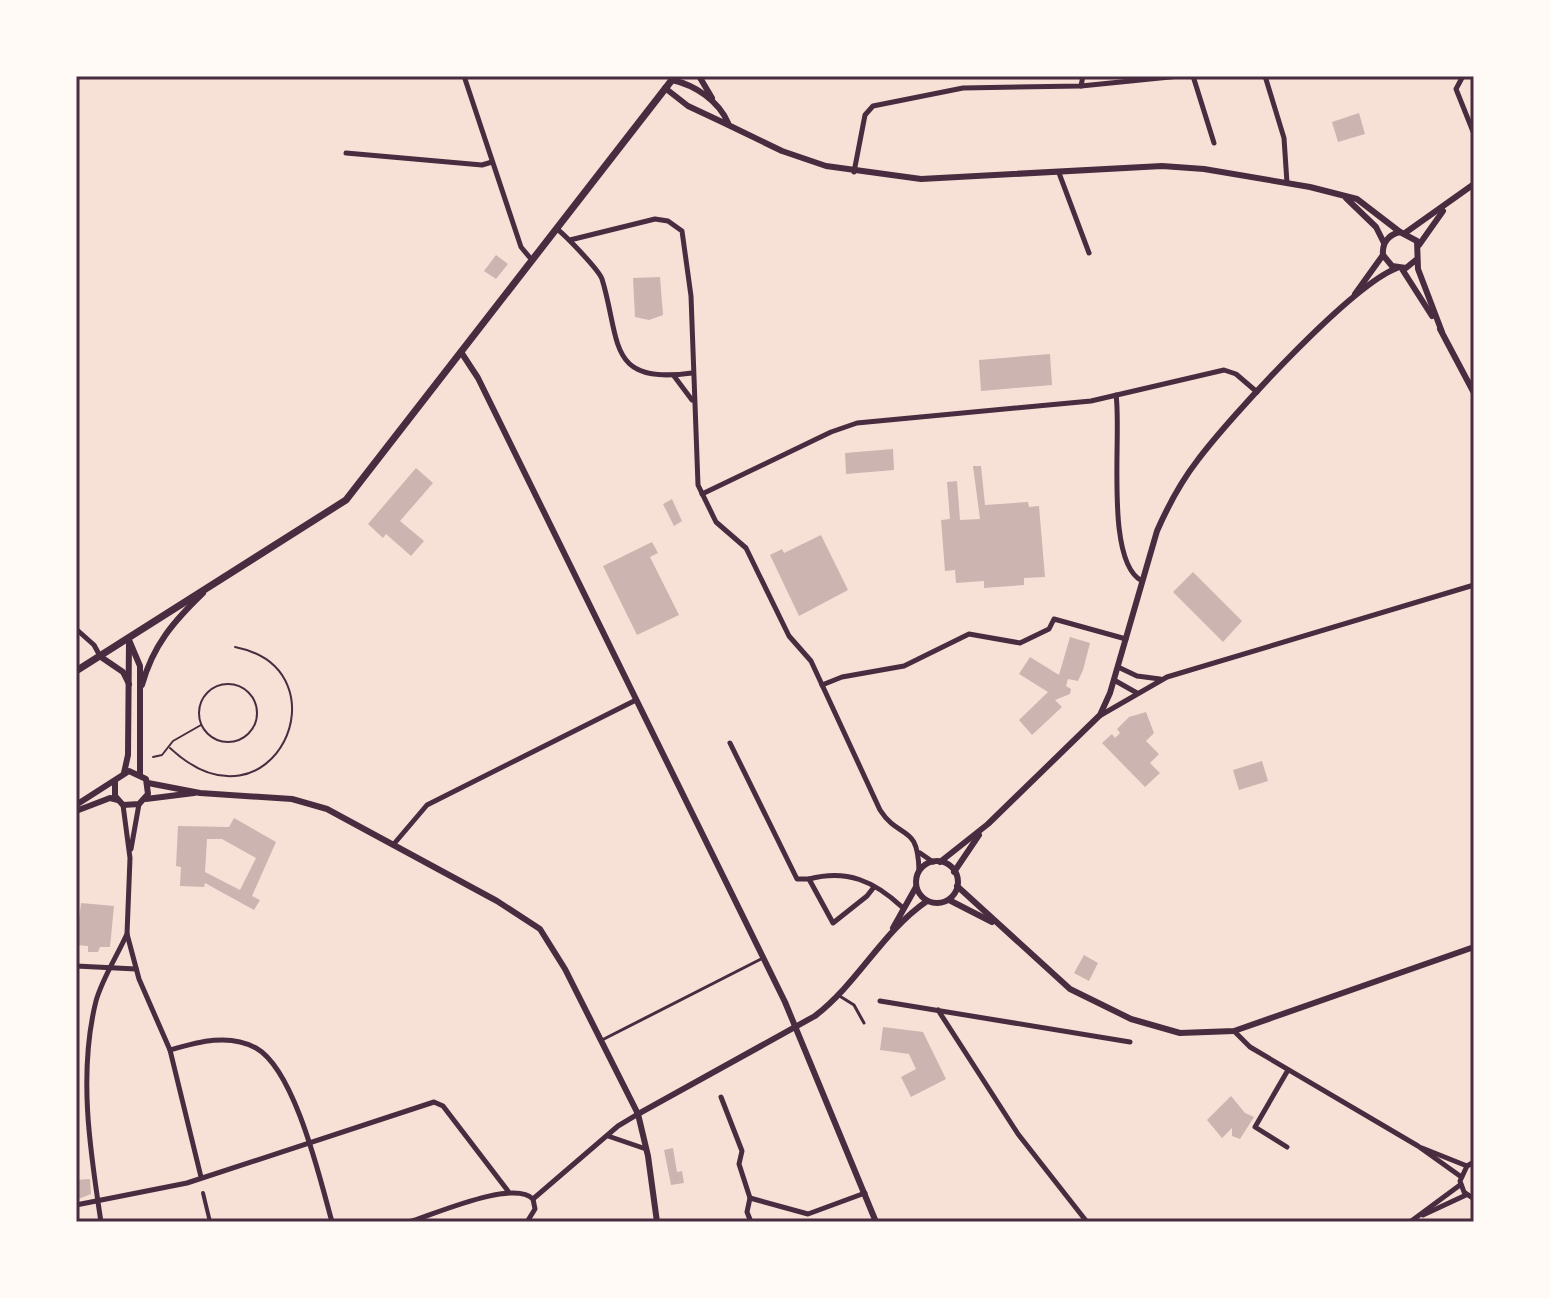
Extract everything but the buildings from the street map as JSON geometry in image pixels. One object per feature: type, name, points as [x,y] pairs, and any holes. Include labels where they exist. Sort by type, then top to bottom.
[{"type":"main road","points":[[76,671],[346,500],[674,78]]},
{"type":"street","points":[[464,76],[521,247],[531,259]]},
{"type":"street","points":[[699,76],[728,123]]},
{"type":"street","points":[[1081,86],[1083,76]]},
{"type":"street","points":[[853,172],[865,115],[873,106],[963,88],[1081,86],[1180,76]]},
{"type":"street","points":[[1193,76],[1214,143]]},
{"type":"street","points":[[1265,76],[1284,138],[1287,183]]},
{"type":"street","points":[[1463,76],[1456,89],[1474,134]]},
{"type":"street","points":[[674,78],[695,87],[716,105]]},
{"type":"street","points":[[665,88],[688,106],[782,151],[853,172],[921,179],[1182,167],[1343,195],[1368,205],[1419,245]]},
{"type":"street","points":[[346,153],[482,165],[492,162]]},
{"type":"street","points":[[1059,173],[1089,253]]},
{"type":"street","points":[[1384,244],[1391,236],[1448,205],[1474,184]]},
{"type":"street","points":[[1100,715],[1114,680],[1157,531],[1184,478],[1225,427],[1348,303],[1383,255],[1384,244],[1376,227],[1343,195]]},
{"type":"street","points":[[1442,332],[1417,259],[1419,245],[1448,205]]},
{"type":"street","points":[[570,240],[663,219],[682,231],[689,279],[697,481],[720,527],[746,548],[789,636],[811,661],[880,810],[887,820],[913,838],[920,853],[916,887],[891,931]]},
{"type":"street","points":[[556,228],[601,275],[619,354],[636,370],[673,375],[692,373]]},
{"type":"street","points":[[1383,255],[1399,268],[1442,332],[1474,393]]},
{"type":"street","points":[[1348,303],[1417,259]]},
{"type":"street","points":[[461,352],[478,378],[797,1029],[876,1222]]},
{"type":"street","points":[[702,494],[857,423],[1054,405],[1116,395],[1224,370],[1236,374],[1258,394]]},
{"type":"street","points":[[673,375],[693,405]]},
{"type":"street","points":[[1116,395],[1119,530],[1131,571],[1142,581]]},
{"type":"street","points":[[919,871],[937,862],[988,824],[1100,715],[1161,679],[1474,585]]},
{"type":"street","points":[[140,692],[153,652],[169,627],[205,591]]},
{"type":"street","points":[[822,685],[842,677],[904,666],[969,634],[1020,643],[1049,629],[1054,619],[1126,639]]},
{"type":"street","points":[[76,629],[94,645],[101,657],[123,672],[130,686]]},
{"type":"street","points":[[76,808],[124,773],[128,755],[129,640]]},
{"type":"street","points":[[129,640],[138,658],[140,773],[148,783],[200,793],[309,803],[507,907],[540,929],[551,943],[638,1114],[657,1222]]},
{"type":"street","points":[[1118,667],[1137,676],[1161,679]]},
{"type":"street","points":[[1114,680],[1137,693]]},
{"type":"street","points":[[393,845],[427,805],[636,700]]},
{"type":"street","points":[[730,743],[797,879],[837,872],[874,887],[902,907]]},
{"type":"street","points":[[124,773],[140,773]]},
{"type":"street","points":[[115,782],[130,858]]},
{"type":"street","points":[[146,799],[148,783]]},
{"type":"street","points":[[76,808],[110,798],[139,804],[146,799],[200,793]]},
{"type":"street","points":[[139,804],[130,858],[127,934],[136,969],[170,1050],[201,1177]]},
{"type":"street","points":[[988,824],[954,872],[957,886],[1070,989],[1131,1019],[1180,1033],[1234,1031],[1474,947]]},
{"type":"street","points":[[920,853],[954,872]]},
{"type":"street","points":[[809,879],[833,923],[874,887]]},
{"type":"street","points":[[916,887],[927,901],[939,903],[949,900],[957,886]]},
{"type":"street","points":[[949,900],[999,927]]},
{"type":"street","points":[[533,1199],[607,1135],[638,1114],[797,1029],[838,995],[891,931],[927,901]]},
{"type":"street","points":[[101,1222],[86,1077],[96,998],[127,934]]},
{"type":"street","points":[[76,966],[136,969]]},
{"type":"street","points":[[880,1001],[1130,1042]]},
{"type":"street","points":[[938,1010],[1018,1134],[1087,1222]]},
{"type":"street","points":[[1234,1031],[1242,1042],[1418,1146],[1460,1176]]},
{"type":"street","points":[[170,1050],[217,1039],[259,1049],[297,1107],[332,1222]]},
{"type":"street","points":[[1287,1147],[1255,1127],[1288,1070]]},
{"type":"street","points":[[721,1097],[742,1151],[739,1164],[750,1198],[747,1212],[751,1222]]},
{"type":"street","points":[[76,1205],[201,1177],[439,1103],[508,1191]]},
{"type":"street","points":[[607,1135],[646,1149]]},
{"type":"street","points":[[1418,1146],[1467,1166]]},
{"type":"street","points":[[1418,1216],[1472,1199],[1460,1185],[1460,1176],[1474,1162]]},
{"type":"street","points":[[1410,1222],[1460,1185]]},
{"type":"street","points":[[409,1222],[508,1191],[526,1192],[533,1199],[535,1209],[527,1222]]},
{"type":"street","points":[[203,1193],[210,1222]]},
{"type":"street","points":[[750,1198],[808,1214],[865,1193]]},
{"type":"street","points":[[808,1214],[811,1222]]},
{"type":"lane","points":[[601,1040],[763,958]]},
{"type":"lane","points":[[838,995],[854,1005],[864,1023]]},
{"type":"path","points":[[170,748],[205,774],[230,778],[264,766],[281,749],[291,728],[291,693],[270,662],[235,647]]},
{"type":"path","points":[[235,684],[254,699],[255,722],[240,739],[219,740],[201,725],[199,708],[213,688],[235,684]]},
{"type":"path","points":[[153,757],[162,755],[173,741],[201,725]]}]
